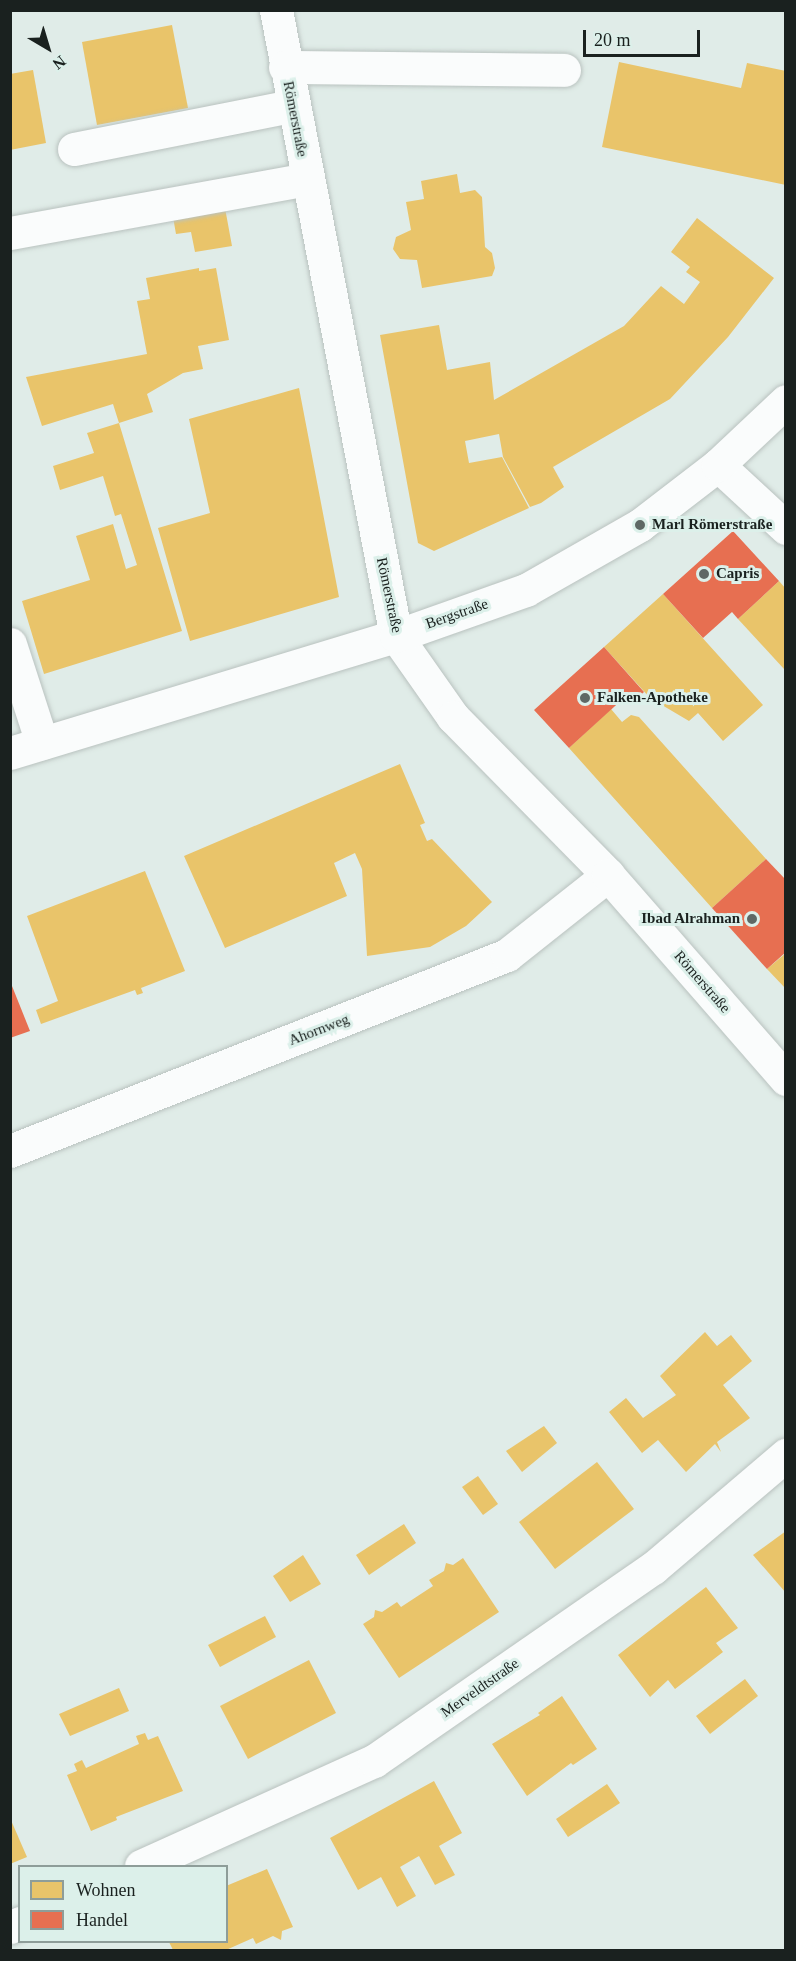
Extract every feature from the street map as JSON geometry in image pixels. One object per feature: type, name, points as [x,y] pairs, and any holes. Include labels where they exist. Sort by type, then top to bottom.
[{"type":"street","name":"Römerstraße","points":[[276,10],[292,106],[335,310],[396,636],[453,717],[608,874],[786,1079]]},
{"type":"street","points":[[285,67],[564,70]]},
{"type":"street","points":[[74,149],[292,106]]},
{"type":"street","points":[[10,233],[306,179]]},
{"type":"street","name":"Bergstraße","points":[[10,753],[396,636],[526,590],[640,525],[718,465],[786,401]]},
{"type":"street","points":[[718,465],[786,528]]},
{"type":"street","points":[[10,644],[42,743]]},
{"type":"street","name":"Ahornweg","points":[[10,1151],[507,956],[608,874]]},
{"type":"street","name":"Merveldtstraße","points":[[143,1865],[374,1761],[653,1568],[786,1455]]},
{"type":"building: Wohnen","points":[[172,25],[188,108],[97,125],[82,42]]},
{"type":"building: Wohnen","points":[[619,62],[741,88],[747,63],[786,71],[786,185],[602,147]]},
{"type":"building: Wohnen","points":[[33,70],[46,143],[10,150],[10,74]]},
{"type":"building: Wohnen","points":[[457,174],[460,193],[475,190],[482,197],[485,247],[492,253],[495,268],[492,276],[422,288],[417,260],[400,259],[393,249],[396,237],[411,230],[406,202],[424,199],[421,181]]},
{"type":"building: Wohnen","points":[[225,208],[232,246],[195,252],[191,232],[176,234],[173,217]]},
{"type":"building: Wohnen","points":[[697,218],[774,278],[728,337],[670,399],[553,467],[564,487],[541,503],[530,507],[503,457],[499,434],[465,441],[469,463],[502,457],[529,508],[434,551],[418,543],[380,335],[439,325],[447,370],[490,362],[494,400],[624,326],[661,286],[684,304],[700,282],[686,272],[690,267],[671,252]]},
{"type":"building: Wohnen","points":[[199,268],[199,271],[216,268],[229,340],[198,346],[203,369],[183,373],[147,394],[153,412],[119,423],[113,404],[42,426],[26,377],[147,354],[137,301],[150,299],[146,278]]},
{"type":"building: Wohnen","points":[[299,388],[339,597],[190,641],[158,528],[210,513],[189,419]]},
{"type":"building: Wohnen","points":[[119,423],[182,631],[44,674],[22,601],[90,580],[76,536],[113,524],[126,569],[137,565],[121,514],[115,516],[103,476],[60,490],[53,466],[94,453],[87,433]]},
{"type":"building: Wohnen","points":[[779,581],[786,589],[784,669],[738,619]]},
{"type":"building: Wohnen","points":[[663,594],[763,705],[723,741],[698,713],[689,721],[650,698],[604,647]]},
{"type":"building: Wohnen","points":[[611,709],[622,722],[631,715],[639,717],[766,859],[712,908],[569,748]]},
{"type":"building: Wohnen","points":[[400,764],[425,823],[420,825],[427,841],[432,839],[492,902],[466,926],[430,947],[367,956],[362,869],[355,853],[334,863],[347,896],[225,948],[184,856]]},
{"type":"building: Wohnen","points":[[145,871],[185,971],[141,988],[143,993],[137,995],[135,990],[41,1024],[36,1010],[58,1001],[27,916]]},
{"type":"building: Wohnen","points":[[786,953],[786,989],[767,969]]},
{"type":"building: Wohnen","points":[[705,1332],[717,1346],[731,1335],[752,1361],[723,1385],[750,1418],[717,1442],[721,1452],[715,1444],[686,1472],[658,1440],[642,1453],[609,1412],[626,1398],[643,1418],[676,1395],[660,1376]]},
{"type":"building: Wohnen","points":[[544,1426],[557,1443],[522,1472],[506,1451]]},
{"type":"building: Wohnen","points":[[597,1462],[634,1509],[555,1569],[519,1522]]},
{"type":"building: Wohnen","points":[[478,1476],[498,1504],[483,1515],[462,1487]]},
{"type":"building: Wohnen","points":[[404,1524],[416,1543],[369,1575],[356,1555]]},
{"type":"building: Wohnen","points":[[786,1531],[786,1593],[753,1555]]},
{"type":"building: Wohnen","points":[[303,1555],[321,1584],[290,1602],[273,1576]]},
{"type":"building: Wohnen","points":[[463,1558],[499,1612],[399,1678],[363,1624],[374,1617],[375,1610],[382,1612],[397,1602],[401,1607],[433,1586],[429,1580],[444,1571],[446,1563],[453,1565]]},
{"type":"building: Wohnen","points":[[706,1587],[738,1628],[716,1643],[723,1652],[675,1689],[668,1680],[650,1697],[618,1655]]},
{"type":"building: Wohnen","points":[[265,1616],[276,1637],[220,1667],[208,1645]]},
{"type":"building: Wohnen","points":[[309,1660],[336,1713],[248,1759],[220,1706]]},
{"type":"building: Wohnen","points":[[745,1679],[758,1696],[710,1734],[696,1716]]},
{"type":"building: Wohnen","points":[[119,1688],[129,1711],[70,1736],[59,1714]]},
{"type":"building: Wohnen","points":[[562,1696],[597,1749],[573,1765],[571,1763],[527,1796],[492,1744],[540,1715],[538,1713]]},
{"type":"building: Wohnen","points":[[145,1733],[148,1740],[158,1736],[183,1791],[116,1817],[117,1820],[91,1831],[67,1775],[77,1771],[74,1764],[82,1760],[86,1768],[139,1744],[136,1736]]},
{"type":"building: Wohnen","points":[[434,1781],[462,1833],[439,1846],[455,1875],[435,1885],[419,1856],[400,1867],[416,1896],[397,1907],[381,1877],[358,1890],[330,1838]]},
{"type":"building: Wohnen","points":[[607,1784],[620,1803],[568,1837],[556,1819]]},
{"type":"building: Wohnen","points":[[10,1818],[27,1857],[10,1864]]},
{"type":"building: Wohnen","points":[[267,1869],[293,1927],[282,1931],[281,1940],[273,1936],[256,1944],[253,1938],[226,1950],[173,1950],[170,1943],[228,1943],[228,1885]]},
{"type":"building: Handel","points":[[733,531],[779,581],[738,619],[732,612],[703,638],[663,594]]},
{"type":"building: Handel","name":"Falken-Apotheke","points":[[604,647],[644,692],[635,700],[626,696],[569,748],[534,710]]},
{"type":"building: Handel","points":[[766,859],[786,880],[786,952],[767,969],[712,908]]},
{"type":"building: Handel","points":[[10,981],[30,1031],[10,1038]]},
{"type":"place","name":"Marl Römerstraße","points":[[640,525]]},
{"type":"place","name":"Capris","points":[[704,574]]},
{"type":"place","name":"Falken-Apotheke","points":[[585,698]]},
{"type":"place","name":"Ibad Alrahman","points":[[752,919]]}]
